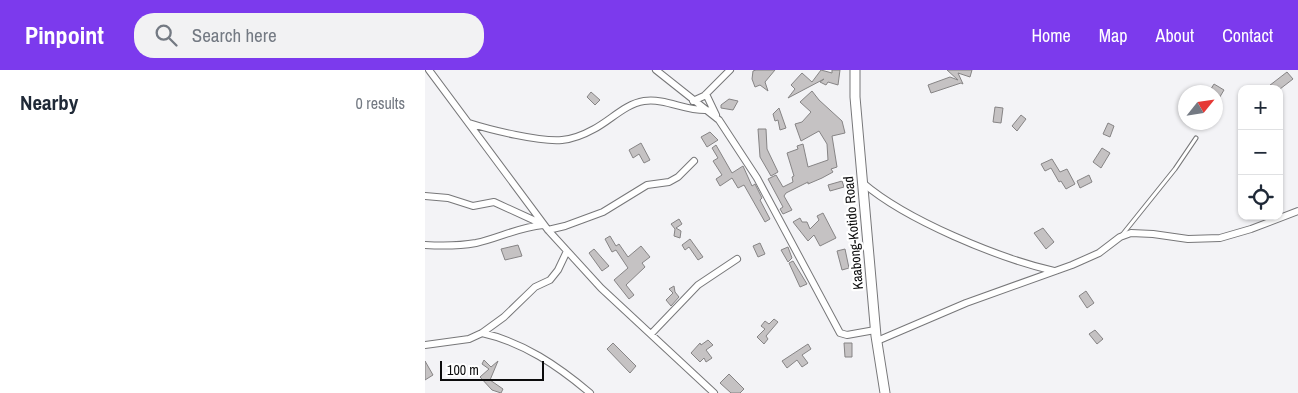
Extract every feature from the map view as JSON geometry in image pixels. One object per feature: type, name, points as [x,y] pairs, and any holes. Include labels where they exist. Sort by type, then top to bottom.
[{"type":"main road","name":"Kaabong-Kotido Road","points":[[855,70],[875,330],[885,393]]},
{"type":"street","points":[[429,70],[546,228],[601,288],[714,393]]},
{"type":"street","points":[[657,70],[719,120]]},
{"type":"street","points":[[693,100],[706,94],[730,70]]},
{"type":"street","points":[[706,94],[719,120],[757,178],[840,332],[847,335],[875,330]]},
{"type":"street","points":[[468,123],[507,133],[562,140],[596,128],[634,104],[645,101],[672,103],[697,110],[707,110]]},
{"type":"street","points":[[425,245],[447,246],[475,243],[529,226],[546,228],[565,226],[603,212],[647,185],[669,182],[678,177],[694,162]]},
{"type":"street","points":[[863,183],[875,193],[943,231],[1033,266],[1055,271]]},
{"type":"street","points":[[425,196],[448,198],[473,206],[495,202],[546,228]]},
{"type":"street","points":[[877,342],[966,304],[1099,253],[1121,237],[1141,233],[1188,239],[1220,238],[1251,230],[1298,211]]},
{"type":"street","points":[[425,345],[469,339],[483,333],[504,317],[535,287],[550,280],[558,270],[567,251]]},
{"type":"street","points":[[651,334],[691,291],[709,276],[737,259]]},
{"type":"street","points":[[483,333],[502,338],[529,350],[572,378],[590,393]]},
{"type":"lane","points":[[1121,237],[1196,138]]},
{"type":"building","points":[[775,70],[765,82],[768,91],[760,85],[755,87],[752,79],[753,71]]},
{"type":"building","points":[[821,70],[832,73],[832,70],[840,70],[838,85],[828,82],[826,85],[820,82],[824,79],[788,98],[795,89],[791,85],[802,73],[812,82]]},
{"type":"building","points":[[947,70],[972,70],[970,77],[958,73],[963,84],[961,83],[931,93],[928,85],[950,77],[958,80]]},
{"type":"building","points":[[1287,72],[1293,79],[1283,87],[1283,85],[1270,85]]},
{"type":"building","points":[[812,91],[842,121],[845,133],[832,136],[837,167],[831,169],[833,172],[822,178],[808,184],[808,182],[786,193],[784,196],[792,210],[783,214],[780,209],[783,207],[768,179],[776,175],[783,187],[793,182],[792,177],[794,176],[787,153],[798,149],[797,146],[803,144],[808,167],[828,160],[827,144],[819,131],[801,141],[795,124],[802,122],[811,112],[800,102]]},
{"type":"building","points":[[591,92],[600,100],[595,105],[587,97]]},
{"type":"building","points":[[729,99],[738,101],[733,110],[721,108],[721,105]]},
{"type":"building","points":[[995,107],[1003,108],[1001,123],[993,122]]},
{"type":"building","points":[[779,108],[786,128],[780,130],[778,120],[775,121],[773,114]]},
{"type":"building","points":[[1021,115],[1026,119],[1017,131],[1012,126]]},
{"type":"building","points":[[1108,123],[1114,126],[1110,137],[1103,134]]},
{"type":"building","points":[[758,129],[766,129],[767,149],[778,172],[771,176],[760,157]]},
{"type":"building","points":[[710,132],[718,140],[707,147],[701,137]]},
{"type":"building","points":[[641,143],[650,160],[644,163],[639,154],[633,158],[629,150]]},
{"type":"building","points":[[716,145],[732,173],[743,166],[752,186],[755,184],[762,198],[760,200],[770,219],[765,222],[744,185],[738,188],[732,178],[720,186],[716,179],[722,175],[713,161],[718,158],[712,148]]},
{"type":"building","points":[[1102,148],[1110,153],[1101,168],[1093,162]]},
{"type":"building","points":[[1052,159],[1060,172],[1067,169],[1075,184],[1066,189],[1061,181],[1059,182],[1051,168],[1045,171],[1041,164]]},
{"type":"building","points":[[1089,175],[1092,182],[1080,188],[1077,181]]},
{"type":"building","points":[[842,181],[844,187],[830,191],[828,185]]},
{"type":"building","points":[[823,213],[836,238],[820,246],[814,235],[808,241],[793,222],[800,218],[802,222],[807,222],[810,229],[819,220],[817,216]]},
{"type":"building","points":[[679,219],[682,224],[676,228],[681,231],[680,238],[674,236],[675,229],[671,224]]},
{"type":"building","points":[[1043,228],[1054,242],[1046,249],[1034,233]]},
{"type":"building","points":[[610,236],[616,246],[619,244],[628,257],[641,246],[650,257],[642,263],[645,267],[626,285],[634,295],[629,299],[614,280],[628,268],[616,250],[612,252],[605,239]]},
{"type":"building","points":[[690,239],[703,257],[698,260],[689,247],[685,250],[682,245]]},
{"type":"building","points":[[760,243],[765,254],[758,257],[753,246]]},
{"type":"building","points":[[518,245],[522,256],[505,260],[501,249]]},
{"type":"building","points":[[788,247],[792,258],[788,262],[781,250]]},
{"type":"building","points":[[594,249],[609,266],[602,271],[589,253]]},
{"type":"building","points":[[845,249],[849,268],[842,270],[837,251]]},
{"type":"building","points":[[793,261],[807,284],[800,287],[789,263]]},
{"type":"building","points":[[674,286],[675,292],[679,297],[671,306],[666,300],[673,293],[669,289]]},
{"type":"building","points":[[1086,291],[1094,303],[1087,308],[1079,296]]},
{"type":"building","points":[[774,319],[778,322],[766,336],[768,339],[764,344],[757,337],[765,329],[761,326],[765,321],[769,324]]},
{"type":"building","points":[[1095,330],[1103,339],[1097,344],[1089,334]]},
{"type":"building","points":[[708,340],[713,345],[706,350],[712,358],[706,362],[704,358],[700,362],[691,353],[700,343],[701,345]]},
{"type":"building","points":[[613,343],[636,366],[630,373],[607,349]]},
{"type":"building","points":[[844,343],[852,343],[852,357],[845,357]]},
{"type":"building","points":[[808,344],[811,349],[802,355],[808,363],[802,367],[797,360],[787,368],[782,361]]},
{"type":"building","points":[[484,360],[491,367],[498,361],[490,380],[503,389],[501,393],[492,390],[480,377],[489,369],[482,364]]},
{"type":"building","points":[[425,361],[433,375],[425,380]]},
{"type":"building","points":[[729,374],[744,389],[740,393],[731,393],[720,383]]}]
